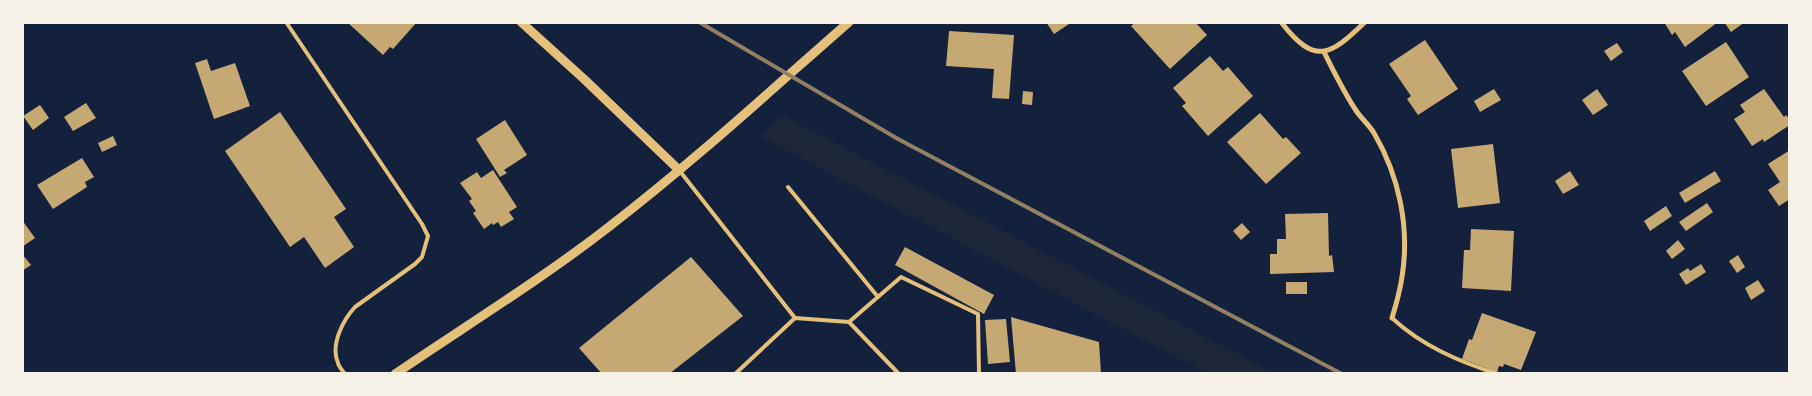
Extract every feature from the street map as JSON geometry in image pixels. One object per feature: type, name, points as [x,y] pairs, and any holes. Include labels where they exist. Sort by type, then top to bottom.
[{"type":"street","points":[[521,22],[679,170]]},
{"type":"street","points":[[395,374],[537,279],[610,226],[733,124],[849,22]]},
{"type":"street","points":[[1281,22],[1293,38],[1304,46],[1324,52],[1333,50],[1344,43],[1365,22]]},
{"type":"street","points":[[1324,52],[1358,114],[1373,131],[1386,155],[1400,201],[1405,250],[1402,278],[1392,318]]},
{"type":"lane","points":[[286,22],[417,216],[428,236],[422,257],[415,264],[355,307],[348,315],[340,330],[336,350],[337,362],[344,374]]},
{"type":"lane","points":[[679,170],[795,318]]},
{"type":"lane","points":[[788,187],[878,297]]},
{"type":"lane","points":[[849,322],[901,277],[978,314],[979,374]]},
{"type":"lane","points":[[735,374],[795,318],[849,322],[899,374]]},
{"type":"lane","points":[[1392,318],[1404,330],[1425,343],[1466,364],[1498,374]]},
{"type":"shaded area","points":[[782,115],[1274,373],[1206,373],[761,137]]},
{"type":"building","points":[[347,22],[417,22],[393,49],[390,47],[383,55]]},
{"type":"building","points":[[1046,22],[1072,22],[1054,34]]},
{"type":"building","points":[[1136,22],[1195,22],[1207,35],[1170,69],[1131,26]]},
{"type":"building","points":[[1664,22],[1718,22],[1685,47],[1675,32],[1672,35]]},
{"type":"building","points":[[1724,22],[1745,22],[1731,32]]},
{"type":"building","points":[[949,31],[1014,35],[1009,99],[992,98],[994,69],[946,66]]},
{"type":"building","points":[[1425,40],[1458,89],[1418,115],[1407,99],[1411,96],[1389,64]]},
{"type":"building","points":[[1726,42],[1749,77],[1706,106],[1682,71]]},
{"type":"building","points":[[1617,43],[1623,52],[1611,61],[1604,51]]},
{"type":"building","points":[[1210,56],[1223,71],[1228,67],[1253,96],[1208,136],[1182,106],[1186,103],[1173,88]]},
{"type":"building","points":[[207,59],[211,71],[235,63],[250,106],[214,119],[195,63]]},
{"type":"building","points":[[1494,89],[1501,100],[1480,112],[1474,101]]},
{"type":"building","points":[[1597,89],[1608,105],[1593,115],[1582,100]]},
{"type":"building","points":[[1764,89],[1784,117],[1786,115],[1790,120],[1790,125],[1764,142],[1763,139],[1752,146],[1734,119],[1745,112],[1740,105]]},
{"type":"building","points":[[1023,91],[1033,92],[1032,105],[1022,104]]},
{"type":"building","points":[[86,103],[96,118],[73,131],[64,117]]},
{"type":"building","points":[[40,105],[49,118],[33,130],[23,116]]},
{"type":"building","points":[[280,112],[346,209],[334,217],[354,247],[325,268],[304,237],[290,247],[225,151]]},
{"type":"building","points":[[1260,113],[1283,139],[1286,137],[1301,153],[1266,184],[1227,142]]},
{"type":"building","points":[[505,120],[527,155],[504,170],[507,173],[500,177],[476,139]]},
{"type":"building","points":[[113,136],[117,145],[102,152],[98,143]]},
{"type":"building","points":[[1493,144],[1500,203],[1458,208],[1451,149]]},
{"type":"building","points":[[1790,150],[1790,199],[1779,206],[1768,190],[1780,182],[1768,164]]},
{"type":"building","points":[[82,158],[94,177],[85,182],[87,187],[53,209],[37,185]]},
{"type":"building","points":[[493,170],[517,207],[509,212],[514,219],[501,227],[498,222],[493,225],[492,223],[484,229],[473,213],[476,211],[469,201],[472,199],[460,183],[477,172],[481,178]]},
{"type":"building","points":[[1570,171],[1579,185],[1563,194],[1555,181]]},
{"type":"building","points":[[1715,171],[1721,181],[1685,203],[1679,193]]},
{"type":"building","points":[[1707,203],[1713,212],[1686,231],[1679,222]]},
{"type":"building","points":[[1666,206],[1672,216],[1650,231],[1644,221]]},
{"type":"building","points":[[1328,213],[1329,256],[1332,255],[1334,272],[1270,274],[1270,254],[1277,254],[1277,239],[1286,239],[1285,214]]},
{"type":"building","points":[[22,220],[35,238],[22,247]]},
{"type":"building","points":[[1242,223],[1250,232],[1241,240],[1233,231]]},
{"type":"building","points":[[1471,229],[1514,231],[1511,291],[1462,288],[1464,250],[1470,250]]},
{"type":"building","points":[[1678,240],[1685,249],[1672,259],[1666,251]]},
{"type":"building","points":[[905,247],[994,295],[984,314],[895,265]]},
{"type":"building","points":[[22,254],[31,265],[22,271]]},
{"type":"building","points":[[1738,255],[1745,267],[1737,273],[1729,261]]},
{"type":"building","points":[[691,257],[743,316],[669,374],[602,374],[579,348]]},
{"type":"building","points":[[1701,264],[1706,272],[1686,285],[1679,274],[1688,268],[1690,271]]},
{"type":"building","points":[[1758,280],[1765,291],[1751,300],[1745,288]]},
{"type":"building","points":[[1286,282],[1307,282],[1307,294],[1286,294]]},
{"type":"building","points":[[1482,313],[1536,332],[1521,370],[1504,364],[1503,367],[1499,366],[1497,372],[1462,359],[1469,339],[1472,340]]},
{"type":"building","points":[[1011,317],[1099,342],[1101,374],[1016,374]]},
{"type":"building","points":[[1006,319],[1010,362],[988,364],[985,320]]},
{"type":"railway","points":[[699,22],[898,139],[1342,374]]}]
